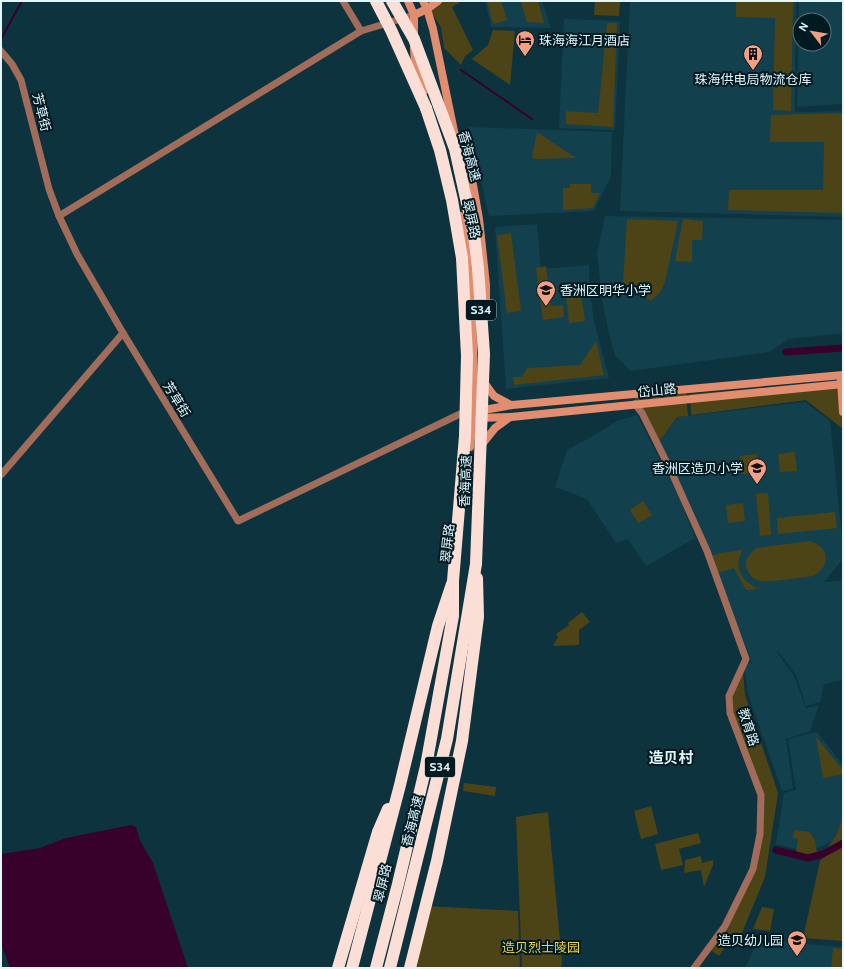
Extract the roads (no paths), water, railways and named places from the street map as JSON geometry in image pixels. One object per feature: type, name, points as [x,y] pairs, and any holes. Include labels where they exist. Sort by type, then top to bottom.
[{"type":"highway","name":"香海高速","points":[[374,968],[401,869],[433,735],[453,616],[453,581],[465,436],[467,363],[462,258],[452,200],[440,150],[426,108],[410,70],[376,1]]},
{"type":"highway","name":"香海高速","points":[[391,968],[447,739],[476,564],[484,354],[478,268],[474,235],[455,149],[414,39],[392,1]]},
{"type":"highway","points":[[410,968],[436,861],[462,741],[478,617],[476,564]]},
{"type":"highway","points":[[352,968],[400,785],[438,626],[453,581]]},
{"type":"highway","points":[[338,968],[378,832],[400,785]]},
{"type":"main road","points":[[411,8],[421,1]]},
{"type":"main road","name":"翠屏路","points":[[391,968],[409,903],[435,789],[462,643],[473,558],[487,409],[486,285],[479,219],[473,185],[456,145],[433,29],[427,9],[421,1]]},
{"type":"main road","points":[[411,8],[427,9],[438,1]]},
{"type":"main road","name":"翠屏路","points":[[374,968],[417,785],[446,633],[457,566],[473,415],[474,354],[471,292],[465,236],[442,150],[415,64],[411,8]]},
{"type":"main road","points":[[842,375],[843,412]]},
{"type":"main road","name":"岱山路","points":[[473,415],[487,409],[512,406],[842,375]]},
{"type":"main road","name":"岱山路","points":[[473,415],[486,418],[510,417],[842,384]]},
{"type":"main road","points":[[486,385],[494,396],[512,406]]},
{"type":"main road","points":[[484,442],[495,428],[510,417]]},
{"type":"street","points":[[343,1],[361,31]]},
{"type":"street","points":[[59,216],[361,31],[411,8]]},
{"type":"street","name":"芳草街","points":[[1,51],[12,64],[21,80],[49,189],[59,216],[77,254],[123,333],[238,521],[460,414],[473,415]]},
{"type":"street","points":[[1,475],[123,333]]},
{"type":"street","name":"教育路","points":[[635,404],[642,413],[689,509],[707,551],[746,659],[729,696],[730,713],[761,795],[760,834],[754,869],[725,926],[694,968]]},
{"type":"waterway","points":[[1,39],[22,1]]},
{"type":"waterway","points":[[461,70],[532,119]]},
{"type":"waterway","points":[[786,352],[843,348]]},
{"type":"waterway","points":[[776,850],[808,858],[823,854],[843,843]]},
{"type":"place","name":"珠海海江月酒店","points":[[525,57]]},
{"type":"place","name":"珠海供电局物流仓库","points":[[753,71]]},
{"type":"place","name":"香洲区明华小学","points":[[546,307]]},
{"type":"place","name":"香洲区造贝小学","points":[[757,485]]},
{"type":"place","name":"造贝幼儿园","points":[[797,957]]},
{"type":"district","name":"造贝村","points":[[671,758]]},
{"type":"park label","name":"造贝烈士陵园","points":[[541,947]]}]
